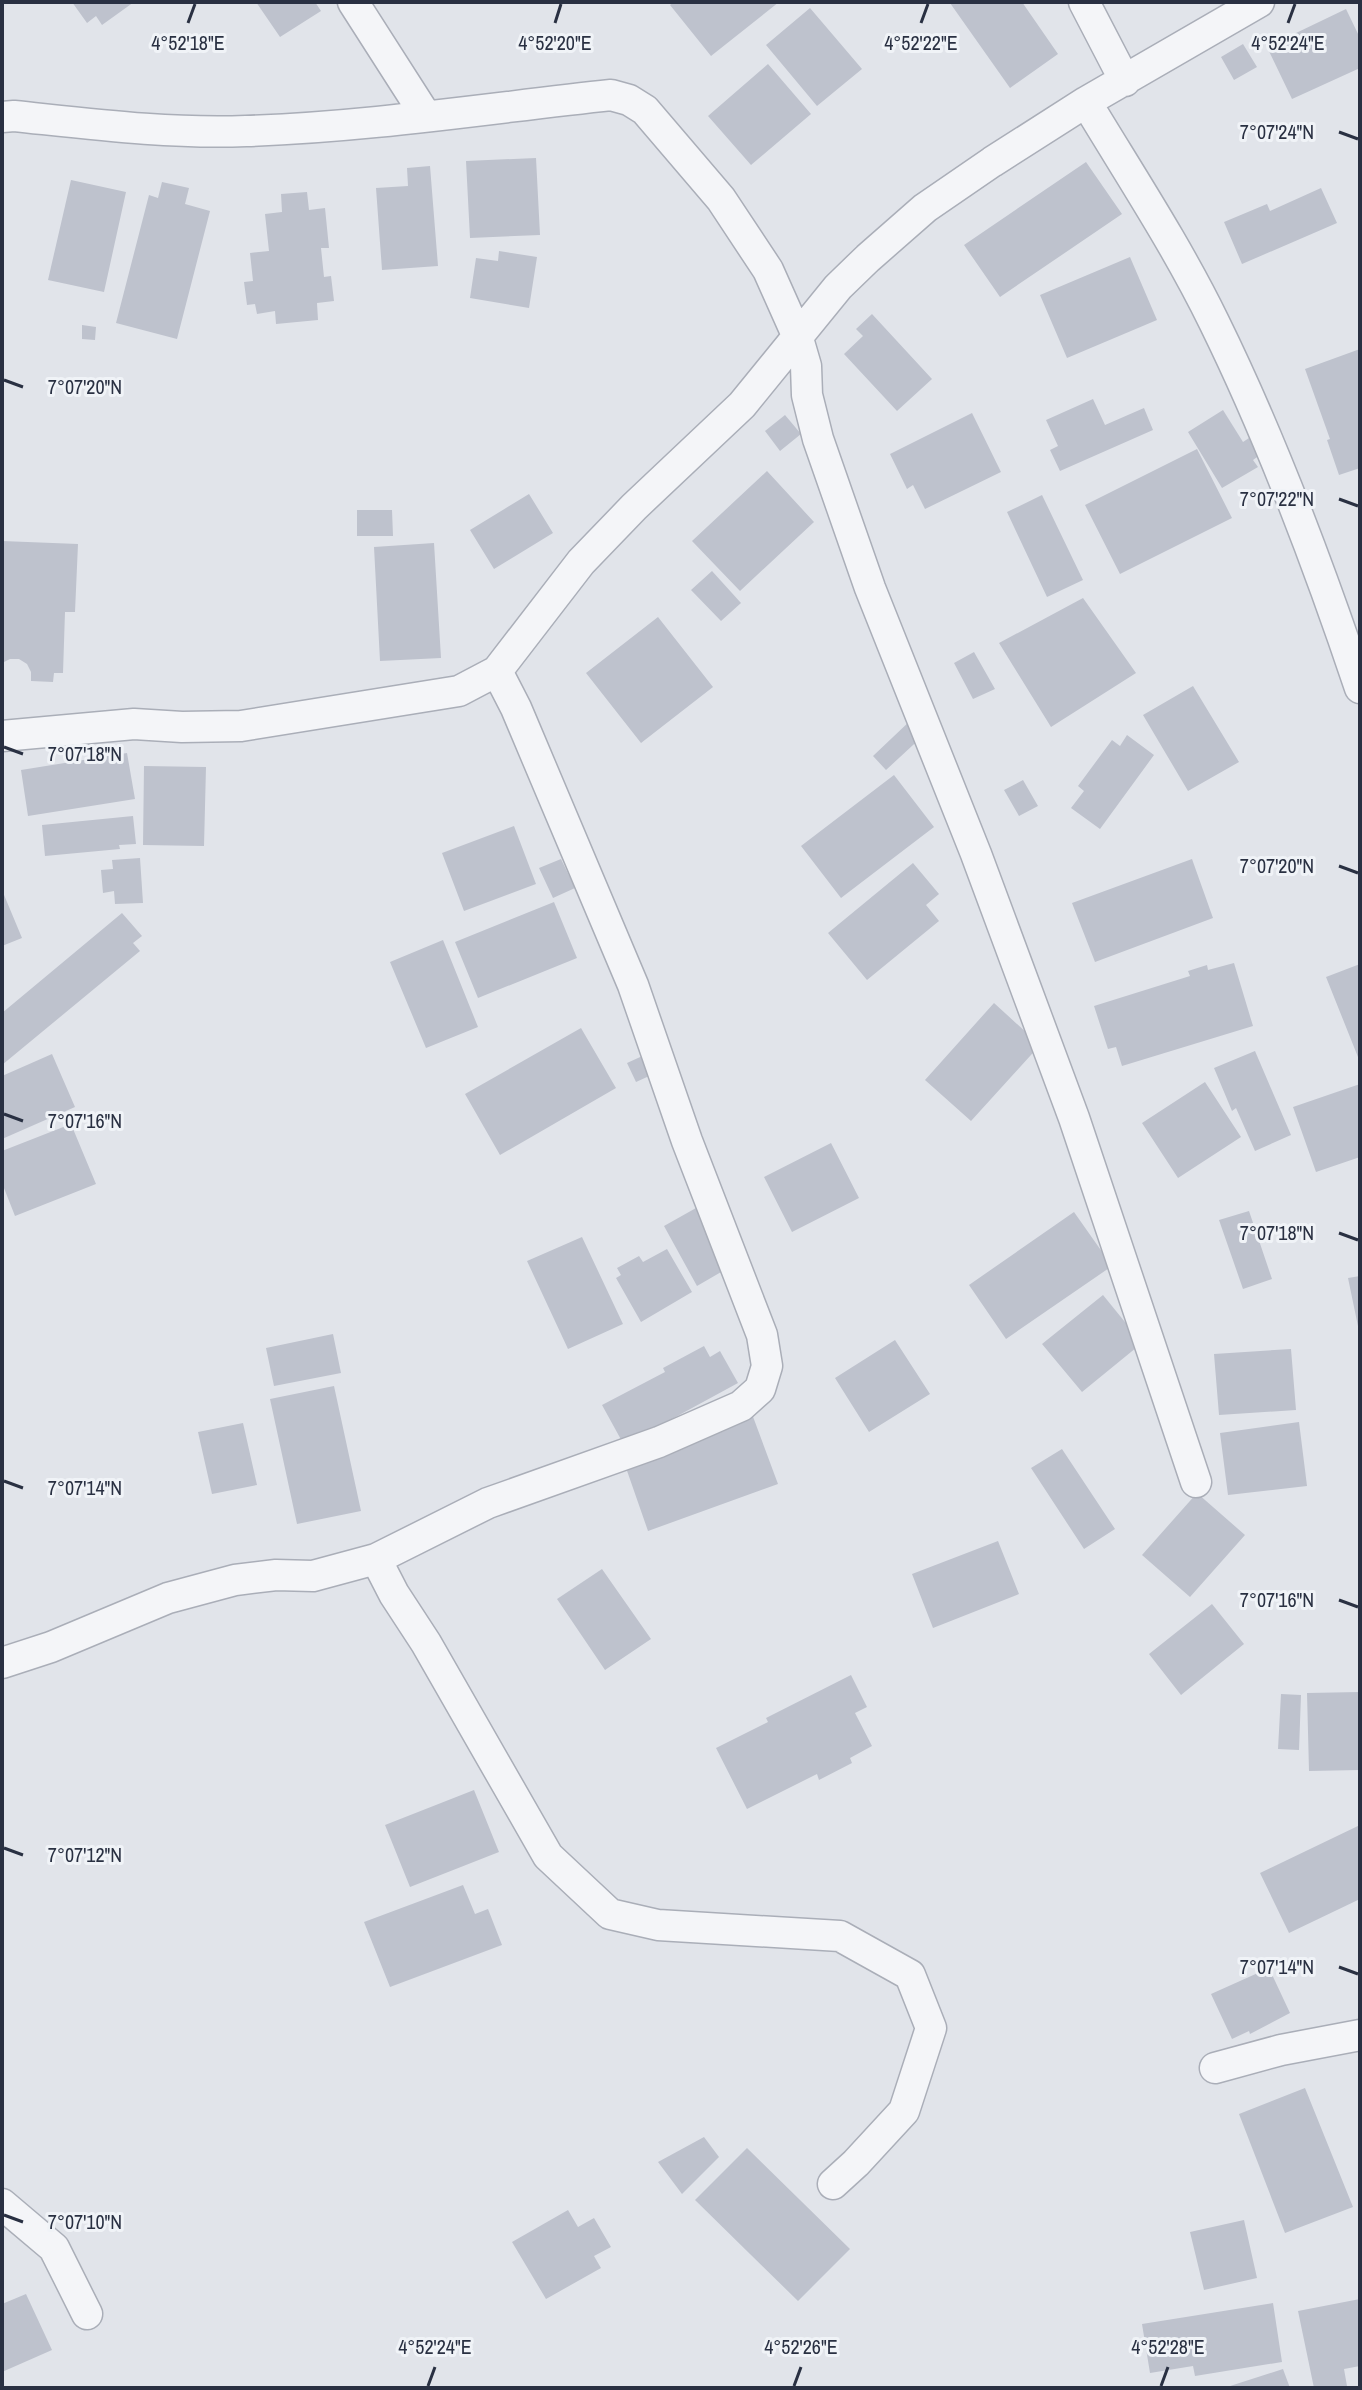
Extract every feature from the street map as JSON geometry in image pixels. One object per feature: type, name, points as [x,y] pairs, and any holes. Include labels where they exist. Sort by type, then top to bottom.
[{"type":"street","points":[[353,2],[426,116]]},
{"type":"street","points":[[1084,2],[1125,81]]},
{"type":"street","points":[[2,736],[134,724],[241,726],[459,691],[497,671],[581,562],[742,405],[838,287],[925,208],[1086,102],[1259,2]]},
{"type":"street","points":[[2,117],[140,129],[244,131],[426,116],[611,95],[629,100],[645,110],[721,199],[768,270],[797,335],[806,366],[807,395],[828,469],[870,588],[976,854],[1074,1118],[1196,1482]]},
{"type":"street","points":[[1086,102],[1174,247],[1213,319],[1264,427],[1360,688]]},
{"type":"street","points":[[2,1663],[51,1647],[181,1594],[235,1580],[276,1575],[313,1576],[376,1559],[488,1503],[659,1442],[741,1406],[760,1389],[767,1366],[762,1335],[687,1141],[633,985],[516,708],[497,671]]},
{"type":"street","points":[[376,1559],[548,1856],[610,1914],[658,1925],[840,1936],[910,1975],[931,2028],[904,2111],[833,2184]]},
{"type":"street","points":[[1215,2068],[1281,2050],[1360,2035]]},
{"type":"street","points":[[2,2204],[54,2248],[87,2314]]},
{"type":"building","points":[[72,2],[134,2],[102,25],[96,16],[87,23]]},
{"type":"building","points":[[256,2],[315,2],[321,11],[280,37]]},
{"type":"building","points":[[674,2],[779,2],[711,56],[670,5]]},
{"type":"building","points":[[952,2],[1022,2],[1058,54],[1010,88]]},
{"type":"building","points":[[810,8],[862,69],[817,106],[766,45]]},
{"type":"building","points":[[1346,9],[1360,38],[1360,68],[1292,99],[1267,47]]},
{"type":"building","points":[[1243,44],[1257,67],[1234,80],[1221,57]]},
{"type":"building","points":[[768,64],[811,114],[751,165],[708,116]]},
{"type":"building","points":[[536,158],[540,235],[470,238],[466,161]]},
{"type":"building","points":[[1086,162],[1122,214],[1000,297],[964,245]]},
{"type":"building","points":[[430,166],[438,266],[382,270],[376,188],[408,186],[407,168]]},
{"type":"building","points":[[71,180],[126,192],[104,292],[48,280]]},
{"type":"building","points":[[162,182],[189,188],[185,204],[210,211],[177,339],[116,323],[149,195],[158,198]]},
{"type":"building","points":[[1321,188],[1337,223],[1242,264],[1224,222],[1267,204],[1270,211]]},
{"type":"building","points":[[307,192],[309,210],[325,208],[329,248],[321,248],[324,277],[331,276],[334,301],[317,303],[318,320],[276,324],[275,311],[257,314],[255,304],[247,305],[244,282],[253,281],[250,253],[269,251],[265,214],[282,212],[281,194]]},
{"type":"building","points":[[499,251],[537,257],[529,308],[470,298],[476,258],[498,261]]},
{"type":"building","points":[[1130,257],[1157,320],[1067,358],[1040,295]]},
{"type":"building","points":[[872,314],[932,379],[897,411],[844,354],[863,336],[856,329]]},
{"type":"building","points":[[82,325],[96,327],[95,340],[82,339]]},
{"type":"building","points":[[1360,349],[1360,468],[1339,475],[1327,440],[1330,439],[1305,369]]},
{"type":"building","points":[[1093,399],[1105,425],[1144,408],[1153,430],[1060,471],[1050,450],[1058,446],[1046,420]]},
{"type":"building","points":[[1223,410],[1243,442],[1249,438],[1260,455],[1253,460],[1258,467],[1222,488],[1188,432]]},
{"type":"building","points":[[972,413],[1001,472],[925,509],[913,485],[907,489],[890,454]]},
{"type":"building","points":[[785,415],[801,434],[780,451],[765,431]]},
{"type":"building","points":[[1197,449],[1232,518],[1120,574],[1085,505]]},
{"type":"building","points":[[767,471],[814,522],[740,591],[692,541]]},
{"type":"building","points":[[529,494],[553,533],[494,569],[470,530]]},
{"type":"building","points":[[1042,495],[1083,580],[1047,597],[1007,512]]},
{"type":"building","points":[[357,510],[392,510],[393,536],[357,536]]},
{"type":"building","points":[[2,541],[78,544],[75,612],[65,612],[63,673],[54,673],[53,682],[31,681],[27,664],[19,659],[2,663]]},
{"type":"building","points":[[434,543],[441,658],[380,661],[374,547]]},
{"type":"building","points":[[712,571],[741,603],[721,621],[691,590]]},
{"type":"building","points":[[1083,598],[1136,673],[1051,727],[999,643]]},
{"type":"building","points":[[658,617],[713,687],[641,743],[586,673]]},
{"type":"building","points":[[974,652],[995,689],[973,699],[954,663]]},
{"type":"building","points":[[1193,686],[1239,762],[1188,791],[1143,715]]},
{"type":"building","points":[[912,719],[926,733],[886,770],[873,756]]},
{"type":"building","points":[[1127,735],[1154,755],[1100,829],[1071,808],[1084,791],[1078,786],[1112,740],[1120,746]]},
{"type":"building","points":[[127,753],[135,799],[28,816],[21,770]]},
{"type":"building","points":[[144,766],[206,767],[204,846],[143,845]]},
{"type":"building","points":[[894,775],[934,827],[841,898],[801,846]]},
{"type":"building","points":[[1023,780],[1038,806],[1019,816],[1004,790]]},
{"type":"building","points":[[133,816],[136,844],[119,845],[120,849],[45,856],[42,825]]},
{"type":"building","points":[[514,826],[536,884],[464,911],[442,853]]},
{"type":"building","points":[[140,858],[143,903],[115,904],[114,891],[103,893],[101,870],[113,869],[112,860]]},
{"type":"building","points":[[561,859],[575,888],[553,898],[539,868]]},
{"type":"building","points":[[1192,859],[1213,918],[1095,962],[1072,903]]},
{"type":"building","points":[[913,863],[939,894],[926,905],[939,921],[867,980],[828,933]]},
{"type":"building","points":[[2,890],[22,938],[2,946]]},
{"type":"building","points":[[554,902],[577,958],[478,998],[455,942]]},
{"type":"building","points":[[122,913],[142,936],[133,943],[140,951],[2,1065],[2,1013]]},
{"type":"building","points":[[443,940],[478,1027],[426,1048],[390,962]]},
{"type":"building","points":[[1234,963],[1253,1026],[1122,1066],[1116,1047],[1108,1049],[1094,1006],[1190,976],[1188,971],[1207,965],[1208,970]]},
{"type":"building","points":[[1360,964],[1360,1056],[1358,1057],[1326,977]]},
{"type":"building","points":[[994,1003],[1040,1045],[971,1121],[925,1080]]},
{"type":"building","points":[[581,1028],[616,1088],[500,1155],[465,1094]]},
{"type":"building","points":[[1255,1051],[1291,1135],[1255,1151],[1236,1108],[1232,1111],[1214,1068]]},
{"type":"building","points":[[649,1053],[658,1072],[636,1082],[627,1063]]},
{"type":"building","points":[[52,1054],[75,1107],[2,1139],[2,1076]]},
{"type":"building","points":[[1205,1082],[1241,1137],[1178,1178],[1142,1123]]},
{"type":"building","points":[[1360,1084],[1360,1157],[1316,1172],[1293,1107]]},
{"type":"building","points":[[71,1124],[96,1184],[15,1216],[2,1183],[2,1151]]},
{"type":"building","points":[[831,1143],[859,1198],[792,1232],[764,1177]]},
{"type":"building","points":[[696,1208],[728,1268],[697,1286],[664,1226]]},
{"type":"building","points":[[1249,1211],[1272,1279],[1243,1289],[1219,1220]]},
{"type":"building","points":[[1074,1212],[1112,1266],[1006,1339],[969,1285]]},
{"type":"building","points":[[582,1237],[623,1324],[568,1349],[527,1261]]},
{"type":"building","points":[[667,1249],[692,1292],[641,1322],[616,1278],[621,1275],[617,1268],[639,1256],[643,1262]]},
{"type":"building","points":[[1360,1276],[1360,1330],[1359,1331],[1348,1278]]},
{"type":"building","points":[[1103,1295],[1142,1343],[1082,1392],[1042,1344]]},
{"type":"building","points":[[333,1334],[341,1373],[274,1386],[266,1348]]},
{"type":"building","points":[[895,1340],[930,1394],[869,1432],[835,1378]]},
{"type":"building","points":[[704,1346],[710,1357],[720,1351],[738,1383],[624,1445],[602,1405],[665,1372],[663,1368]]},
{"type":"building","points":[[1291,1349],[1296,1410],[1219,1415],[1214,1354]]},
{"type":"building","points":[[334,1386],[361,1511],[297,1524],[270,1399]]},
{"type":"building","points":[[752,1414],[778,1484],[648,1531],[625,1465],[724,1431],[722,1425]]},
{"type":"building","points":[[1299,1422],[1307,1486],[1228,1495],[1220,1433]]},
{"type":"building","points":[[243,1423],[257,1485],[212,1494],[198,1432]]},
{"type":"building","points":[[1062,1449],[1115,1529],[1084,1549],[1031,1468]]},
{"type":"building","points":[[1197,1493],[1245,1535],[1190,1597],[1142,1555]]},
{"type":"building","points":[[998,1541],[1019,1594],[933,1628],[912,1574]]},
{"type":"building","points":[[602,1569],[651,1639],[605,1670],[557,1599]]},
{"type":"building","points":[[1212,1604],[1244,1644],[1181,1695],[1149,1654]]},
{"type":"building","points":[[851,1675],[867,1707],[855,1713],[872,1746],[850,1758],[852,1763],[819,1780],[817,1774],[747,1809],[716,1748],[768,1722],[766,1718]]},
{"type":"building","points":[[1360,1692],[1360,1770],[1309,1771],[1307,1693]]},
{"type":"building","points":[[1281,1694],[1301,1695],[1299,1750],[1278,1749]]},
{"type":"building","points":[[474,1790],[499,1852],[410,1887],[385,1825]]},
{"type":"building","points":[[1360,1825],[1360,1899],[1289,1933],[1260,1873]]},
{"type":"building","points":[[463,1885],[475,1914],[488,1909],[502,1945],[390,1987],[364,1922]]},
{"type":"building","points":[[1269,1968],[1290,2013],[1250,2034],[1249,2031],[1232,2039],[1211,1994]]},
{"type":"building","points":[[1305,2088],[1353,2207],[1285,2233],[1239,2114]]},
{"type":"building","points":[[704,2137],[719,2157],[682,2194],[658,2162]]},
{"type":"building","points":[[747,2148],[850,2249],[798,2301],[695,2200]]},
{"type":"building","points":[[568,2210],[578,2227],[594,2218],[611,2247],[594,2256],[601,2268],[546,2299],[512,2242]]},
{"type":"building","points":[[1244,2220],[1257,2278],[1204,2290],[1190,2232]]},
{"type":"building","points":[[26,2294],[52,2350],[2,2372],[2,2304]]},
{"type":"building","points":[[1360,2299],[1360,2366],[1344,2369],[1347,2386],[1314,2388],[1298,2311]]},
{"type":"building","points":[[1273,2303],[1282,2362],[1195,2376],[1193,2366],[1150,2373],[1142,2324]]},
{"type":"building","points":[[1283,2369],[1290,2388],[1227,2388],[1227,2387]]}]
